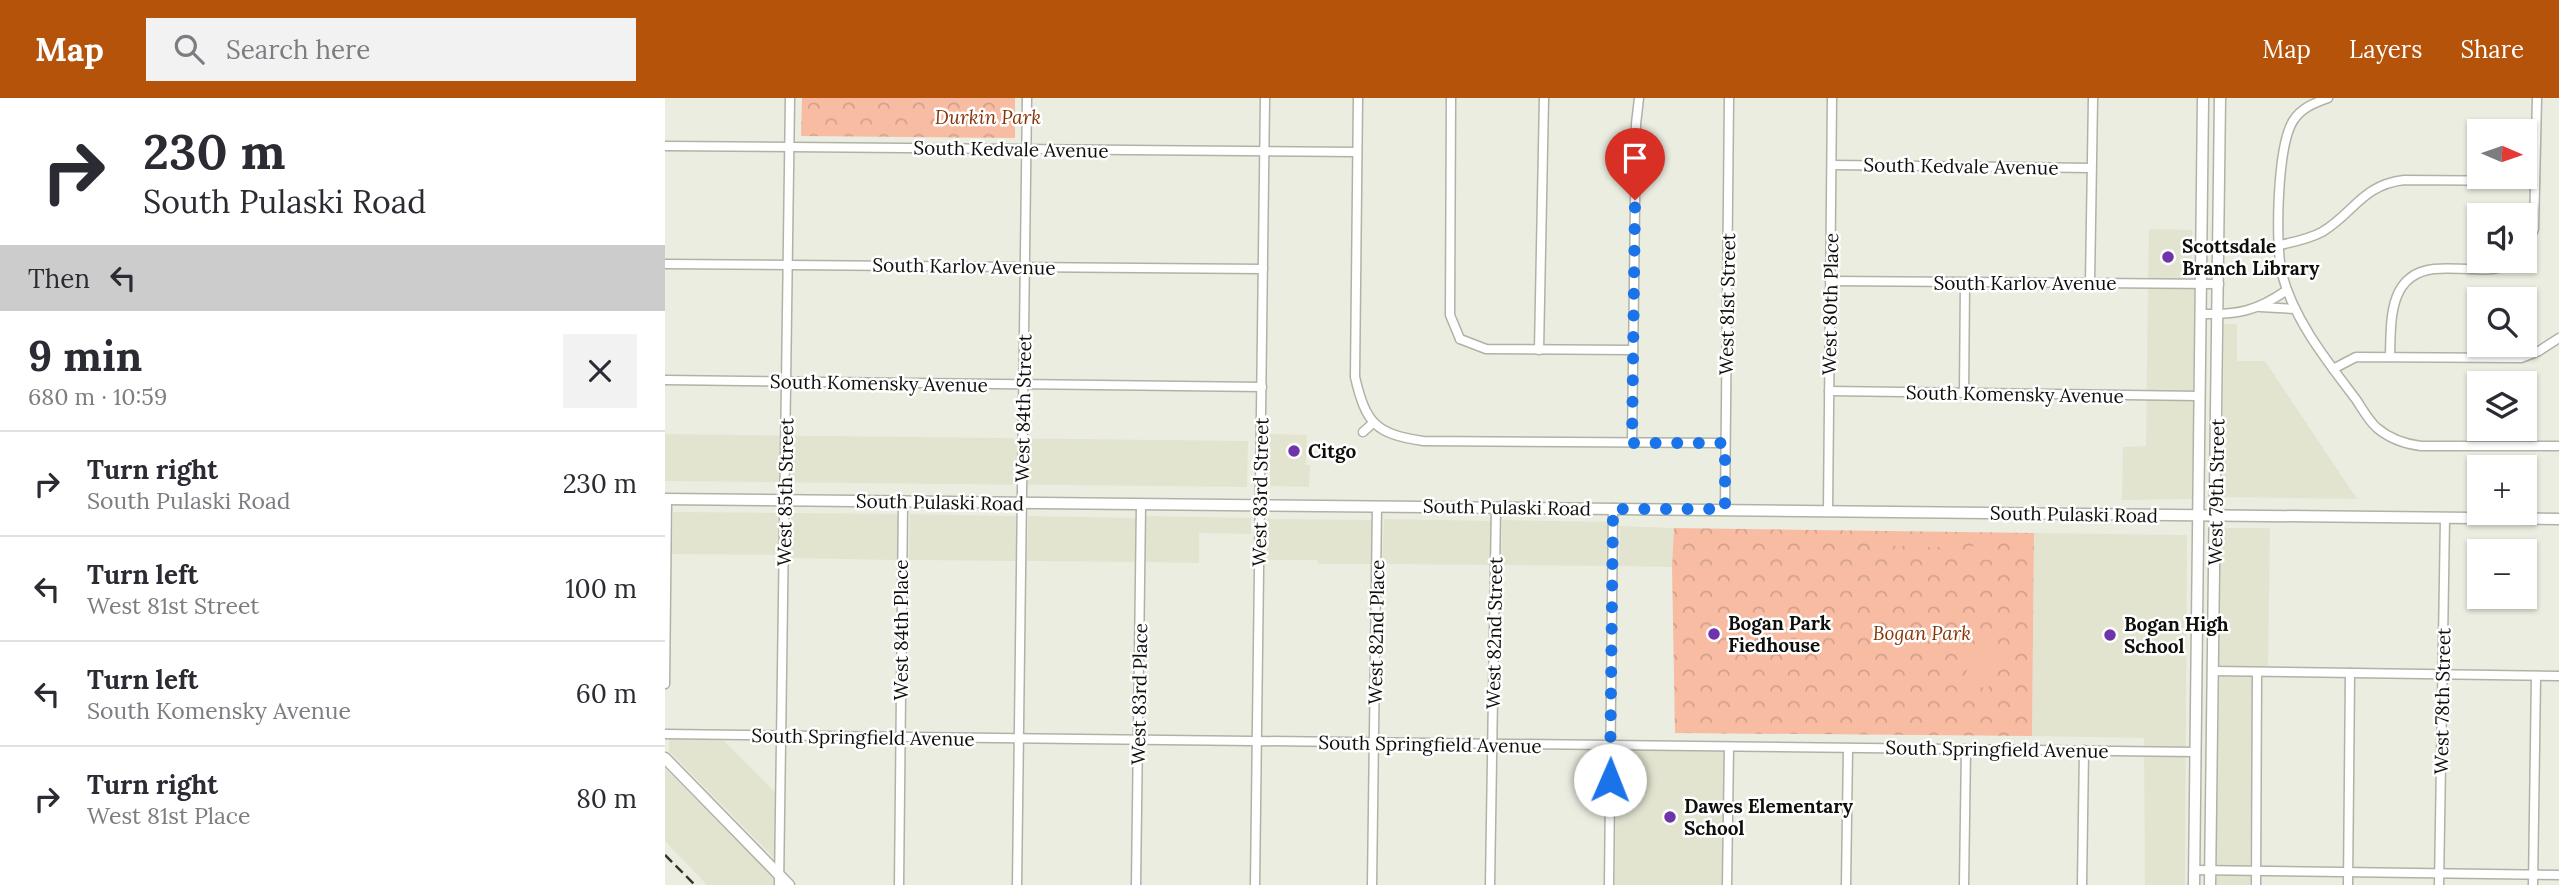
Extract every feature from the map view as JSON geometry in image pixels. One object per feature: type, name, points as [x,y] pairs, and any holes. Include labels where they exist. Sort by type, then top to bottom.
[{"type":"main road","name":"West 79th Street","points":[[2194,885],[2203,98]]},
{"type":"main road","name":"West 79th Street","points":[[2210,885],[2220,98]]},
{"type":"main road","name":"South Pulaski Road","points":[[666,499],[2559,519]]},
{"type":"main road","points":[[665,758],[779,879],[789,885]]},
{"type":"street","name":"West 85th Street","points":[[779,879],[790,98]]},
{"type":"street","name":"West 84th Street","points":[[1017,885],[1027,98]]},
{"type":"street","name":"West 83rd Street","points":[[1255,885],[1265,98]]},
{"type":"street","points":[[1358,98],[1355,377],[1360,400],[1373,423],[1391,436],[1423,441],[1725,443]]},
{"type":"street","points":[[1451,98],[1450,315],[1457,342],[1486,349],[1633,350]]},
{"type":"street","points":[[1539,350],[1544,98]]},
{"type":"street","points":[[1632,443],[1636,124],[1639,98]]},
{"type":"street","name":"West 81st Street","points":[[1725,509],[1729,98]]},
{"type":"street","name":"West 80th Place","points":[[1828,510],[1832,98]]},
{"type":"street","points":[[2090,283],[2093,98]]},
{"type":"street","points":[[2328,98],[2301,111],[2286,138],[2281,160],[2280,245],[2281,271],[2295,309],[2333,369],[2375,426],[2407,444],[2559,446]]},
{"type":"street","points":[[2536,119],[2537,98]]},
{"type":"street","name":"South Kedvale Avenue","points":[[665,146],[1357,152]]},
{"type":"street","name":"South Kedvale Avenue","points":[[1832,165],[2091,168]]},
{"type":"street","points":[[2280,245],[2320,233],[2337,221],[2356,201],[2391,183],[2404,180],[2467,180]]},
{"type":"street","name":"South Karlov Avenue","points":[[665,264],[1263,269]]},
{"type":"street","points":[[2390,357],[2394,300],[2400,286],[2414,275],[2433,269],[2467,270]]},
{"type":"street","name":"South Karlov Avenue","points":[[1830,281],[2219,284]]},
{"type":"street","points":[[1964,393],[1965,283]]},
{"type":"street","points":[[2260,307],[2287,290]]},
{"type":"street","points":[[2201,314],[2219,314],[2260,307],[2295,309]]},
{"type":"street","points":[[2333,369],[2356,357],[2521,358],[2539,351],[2559,338]]},
{"type":"street","name":"South Komensky Avenue","points":[[665,380],[1262,387]]},
{"type":"street","name":"South Komensky Avenue","points":[[1829,391],[2200,397]]},
{"type":"street","points":[[1363,432],[1373,423]]},
{"type":"street","points":[[665,684],[666,499]]},
{"type":"street","name":"West 84th Place","points":[[899,885],[903,501]]},
{"type":"street","name":"West 83rd Place","points":[[1136,885],[1141,504]]},
{"type":"street","name":"West 82nd Place","points":[[1372,885],[1377,506]]},
{"type":"street","name":"West 82nd Street","points":[[1490,885],[1496,507]]},
{"type":"street","points":[[1609,885],[1613,509]]},
{"type":"street","name":"West 78th Street","points":[[2439,885],[2445,518]]},
{"type":"street","points":[[2213,671],[2559,676]]},
{"type":"street","points":[[2256,885],[2257,672]]},
{"type":"street","points":[[2348,885],[2350,673]]},
{"type":"street","points":[[2533,885],[2536,676]]},
{"type":"street","name":"South Springfield Avenue","points":[[665,734],[2195,752]]},
{"type":"street","points":[[1727,885],[1730,747]]},
{"type":"street","points":[[1846,885],[1848,748]]},
{"type":"street","points":[[1964,885],[1966,749]]},
{"type":"street","points":[[2082,885],[2084,750]]},
{"type":"street","points":[[2194,870],[2559,875]]},
{"type":"shaded area","name":"Scottsdale Branch Library","points":[[2149,229],[2192,230],[2192,278],[2148,278]]},
{"type":"shaded area","points":[[2148,285],[2195,286],[2192,499],[2122,500],[2123,447],[2146,446]]},
{"type":"shaded area","points":[[2224,324],[2237,324],[2237,361],[2265,361],[2357,499],[2222,497]]},
{"type":"shaded area","points":[[665,434],[1248,441],[1247,487],[665,481]]},
{"type":"shaded area","points":[[1270,434],[1307,435],[1306,465],[1310,465],[1309,487],[1270,486]]},
{"type":"shaded area","points":[[673,512],[781,513],[781,555],[672,554]]},
{"type":"shaded area","points":[[791,513],[899,514],[898,560],[790,558]]},
{"type":"shaded area","points":[[910,514],[1017,516],[1017,561],[909,560]]},
{"type":"shaded area","points":[[1028,516],[1136,518],[1135,562],[1027,561]]},
{"type":"shaded area","points":[[1146,516],[1251,518],[1251,534],[1199,533],[1199,563],[1145,562]]},
{"type":"shaded area","points":[[1267,519],[1372,520],[1372,564],[1267,560]]},
{"type":"shaded area","points":[[1384,519],[1491,521],[1491,565],[1382,564]]},
{"type":"shaded area","points":[[1502,520],[1610,522],[1609,566],[1501,565]]},
{"type":"shaded area","points":[[1620,526],[1674,528],[1672,567],[1619,566]]},
{"type":"shaded area","points":[[2220,528],[2270,528],[2268,666],[2218,666]]},
{"type":"shaded area","name":"Bogan High School","points":[[2034,533],[2187,535],[2185,885],[2145,885],[2144,738],[2032,736]]},
{"type":"shaded area","points":[[2219,676],[2253,676],[2250,866],[2216,866]]},
{"type":"shaded area","points":[[669,739],[722,739],[777,794],[775,859],[669,751]]},
{"type":"shaded area","name":"Dawes Elementary School","points":[[1616,749],[1725,750],[1722,885],[1615,885]]},
{"type":"shaded area","points":[[665,768],[775,880],[775,885],[707,885],[665,841]]},
{"type":"shaded area","points":[[2216,876],[2251,876],[2250,885],[2216,885]]},
{"type":"green space","name":"Durkin Park","points":[[802,98],[1015,98],[1015,138],[801,136]]},
{"type":"green space","name":"Bogan Park","points":[[1674,528],[2034,533],[2032,736],[1675,733],[1672,567]]},
{"type":"green space","points":[[1882,533],[1910,534],[1910,546],[1882,546]]},
{"type":"green space","points":[[1925,534],[1953,534],[1952,547],[1925,547]]},
{"type":"green space","points":[[1967,546],[1995,547],[1995,560],[1967,559]]},
{"type":"green space","points":[[1976,640],[2000,647],[1995,664],[1971,657]]},
{"type":"green space","points":[[1968,665],[1993,672],[1988,689],[1964,682]]},
{"type":"railway","points":[[665,855],[695,885]]},
{"type":"place","name":"Scottsdale Branch Library","points":[[2168,257]]},
{"type":"place","name":"Citgo","points":[[1294,451]]},
{"type":"place","name":"Bogan Park Fiedhouse","points":[[1714,634]]},
{"type":"place","name":"Bogan High School","points":[[2110,635]]},
{"type":"place","name":"Dawes Elementary School","points":[[1670,817]]},
{"type":"route","points":[[1610,780],[1613,509],[1725,509],[1725,443],[1632,443],[1635,200]]}]
